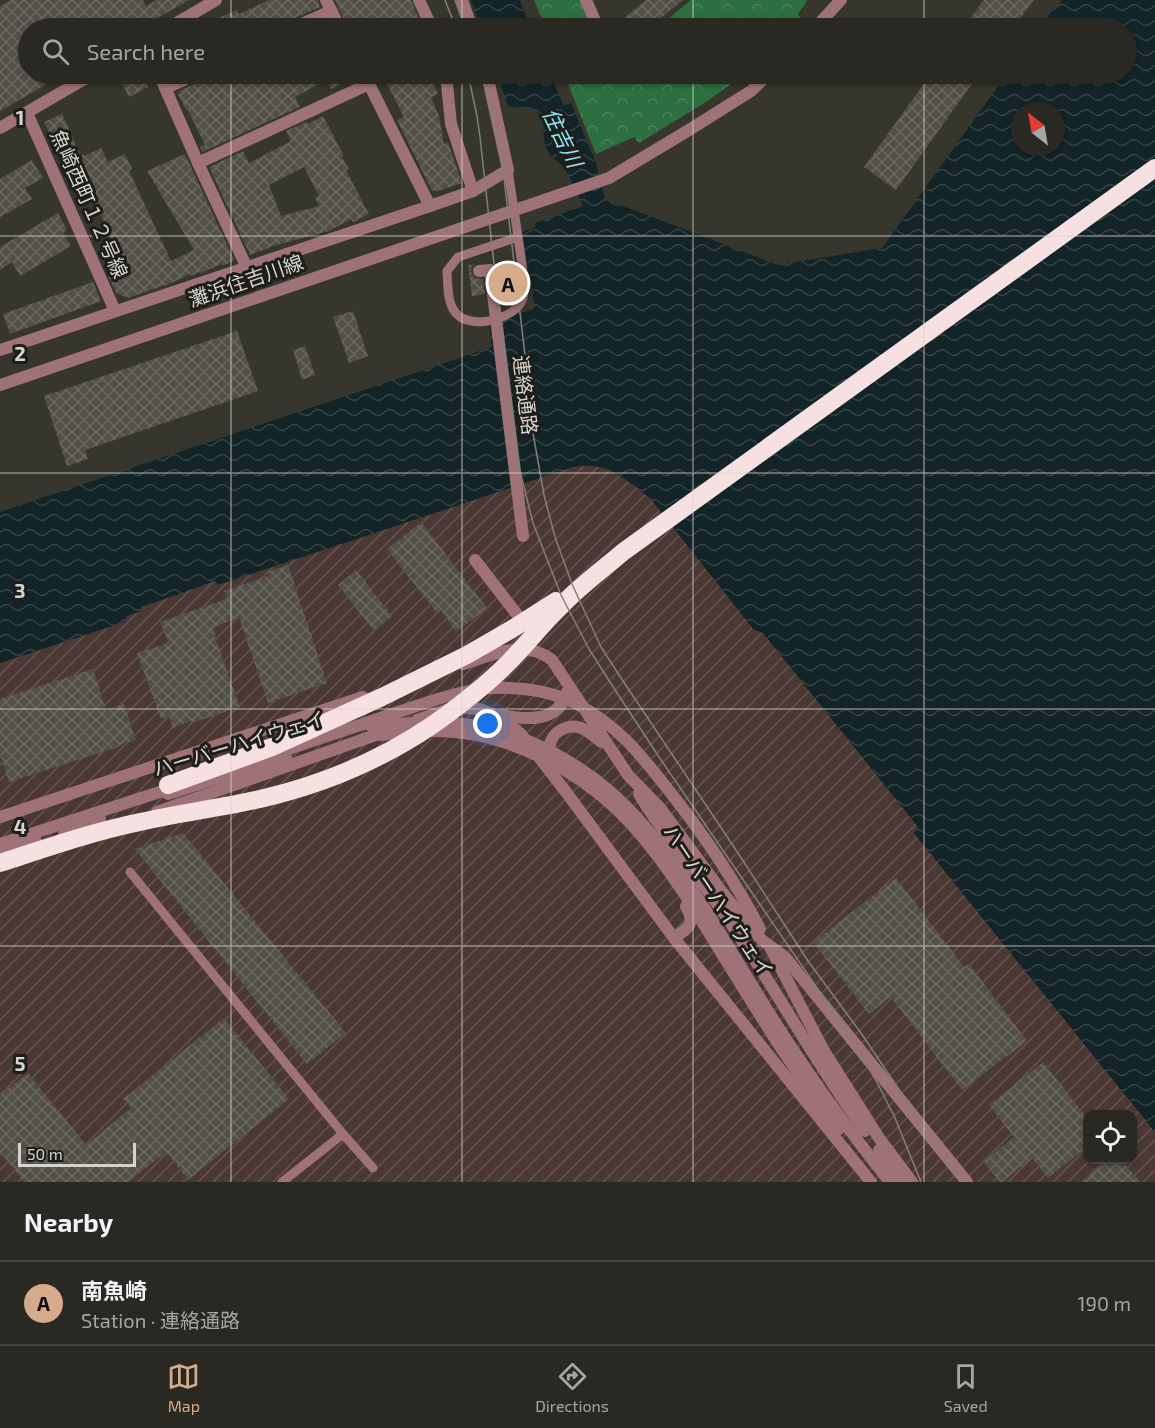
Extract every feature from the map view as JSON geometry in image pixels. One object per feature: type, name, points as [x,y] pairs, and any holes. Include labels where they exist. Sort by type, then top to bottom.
[{"type":"highway","points":[[168,785],[272,747],[330,721],[466,655],[512,629],[554,602],[1155,167]]},
{"type":"highway","points":[[0,865],[98,832],[138,822],[261,799],[307,786],[350,770],[406,741],[452,711],[491,679],[560,607],[623,552],[1155,167]]},
{"type":"street","points":[[185,18],[216,0]]},
{"type":"street","points":[[419,0],[427,18]]},
{"type":"street","points":[[462,0],[468,18]]},
{"type":"street","points":[[586,0],[594,18]]},
{"type":"street","points":[[824,18],[840,0]]},
{"type":"street","points":[[308,18],[328,5]]},
{"type":"street","points":[[0,128],[76,84]]},
{"type":"street","points":[[164,84],[198,164],[247,268]]},
{"type":"street","points":[[166,88],[175,84]]},
{"type":"street","points":[[198,164],[357,84]]},
{"type":"street","points":[[369,84],[430,206]]},
{"type":"street","points":[[447,84],[451,124],[473,191]]},
{"type":"street","points":[[0,350],[473,191],[508,170],[489,84]]},
{"type":"street","name":"灘浜住吉川線","points":[[0,385],[609,177],[689,130],[758,84]]},
{"type":"street","name":"魚崎西町１２号線","points":[[27,113],[115,311]]},
{"type":"street","name":"連絡通路","points":[[478,272],[490,270],[523,536]]},
{"type":"street","points":[[475,560],[552,660],[628,775],[652,816],[720,907],[752,955],[842,1099],[899,1182]]},
{"type":"street","points":[[0,818],[503,652],[528,649],[544,654],[552,660]]},
{"type":"street","points":[[491,713],[523,719],[546,716],[563,703],[567,693],[566,681]]},
{"type":"street","points":[[0,844],[422,704],[468,691],[494,688],[537,690],[556,695],[573,702],[622,735],[693,821],[742,896],[835,1068],[879,1138],[912,1182]]},
{"type":"street","points":[[0,865],[435,713],[465,708],[480,709],[491,713],[502,718],[521,734],[674,938],[871,1182]]},
{"type":"street","name":"ハーバーハイウェイ","points":[[0,844],[245,759],[302,742],[359,729],[411,723],[464,724],[488,728],[528,742],[580,769],[620,800],[654,837],[700,902],[768,1011],[842,1120],[890,1182]]},
{"type":"street","points":[[566,792],[551,758],[549,746],[552,737],[569,727],[579,727],[588,731],[612,751]]},
{"type":"street","name":"ハーバーハイウェイ","points":[[0,854],[88,821],[248,768],[333,743],[386,734],[438,732],[473,735],[508,744],[554,765],[594,790],[631,824],[680,888],[761,1017],[800,1074],[880,1182]]},
{"type":"street","points":[[628,775],[640,830],[691,917],[689,927],[674,938]]},
{"type":"street","points":[[628,775],[661,809],[722,892],[762,940],[785,957],[967,1182]]},
{"type":"street","points":[[0,865],[150,795]]},
{"type":"lane","points":[[508,170],[518,237],[524,291],[522,301],[514,312],[480,323],[465,320],[456,315],[450,304],[447,271],[458,257],[518,237]]},
{"type":"lane","points":[[130,872],[373,1168]]},
{"type":"lane","points":[[282,1182],[343,1134]]},
{"type":"shaded area","points":[[594,466],[613,472],[650,498],[754,630],[763,633],[919,828],[914,832],[1155,1132],[1155,1182],[0,1182],[0,663],[123,622],[127,616],[142,611],[141,607],[216,580],[219,585],[573,467]]},
{"type":"green space","points":[[534,0],[581,0],[588,18],[542,18]]},
{"type":"green space","points":[[691,0],[807,1],[798,14],[800,18],[669,18]]},
{"type":"green space","points":[[568,84],[731,84],[639,143],[634,137],[596,154]]},
{"type":"water","points":[[471,0],[520,0],[527,18],[477,18]]},
{"type":"water","name":"住吉川","points":[[1062,0],[1155,0],[1155,1132],[913,832],[918,827],[763,633],[754,630],[650,498],[608,470],[589,466],[573,467],[218,585],[215,581],[142,607],[142,611],[127,616],[124,622],[0,663],[0,512],[492,347],[489,325],[535,308],[522,232],[535,227],[535,223],[583,206],[566,170],[547,150],[541,117],[531,108],[508,106],[500,84],[554,84],[564,106],[571,103],[596,163],[605,199],[778,265],[882,248],[1000,84],[1137,84],[1137,18],[1046,18]]},
{"type":"building","points":[[11,0],[143,0],[146,6],[157,0],[189,0],[158,18],[18,18],[18,84],[47,84],[0,111],[0,6]]},
{"type":"building","points":[[269,0],[318,0],[320,7],[296,18],[219,18],[237,10],[239,14]]},
{"type":"building","points":[[335,0],[411,0],[419,18],[343,18]]},
{"type":"building","points":[[646,0],[683,0],[661,18],[624,18]]},
{"type":"building","points":[[984,0],[1034,0],[1020,18],[970,18]]},
{"type":"building","points":[[122,84],[146,84],[148,87],[129,97]]},
{"type":"building","points":[[194,84],[319,84],[295,97],[300,107],[202,152],[200,147],[205,145],[178,94],[179,91]]},
{"type":"building","points":[[329,84],[341,84],[331,89]]},
{"type":"building","points":[[387,84],[433,84],[438,94],[431,97],[439,116],[444,144],[448,142],[462,183],[436,192],[432,191],[397,120],[404,117]]},
{"type":"building","points":[[924,84],[972,84],[896,190],[864,167]]},
{"type":"building","points":[[62,114],[81,156],[101,148],[108,162],[125,154],[132,169],[129,171],[171,261],[194,250],[147,171],[185,154],[234,260],[223,266],[222,264],[191,276],[190,274],[165,286],[128,298],[116,293],[108,276],[119,271],[111,254],[117,251],[87,184],[76,189],[44,122]]},
{"type":"building","points":[[323,116],[344,156],[342,157],[349,169],[346,170],[369,214],[353,222],[351,219],[329,231],[269,247],[250,255],[209,167],[243,151],[249,163],[291,141],[286,131],[307,122],[308,124]],"holes":[[[304,167],[319,196],[315,198],[319,206],[281,216],[269,185]]]},
{"type":"building","points":[[32,160],[43,178],[25,188],[32,199],[0,217],[0,179]]},
{"type":"building","points":[[58,213],[67,230],[63,233],[71,246],[20,276],[12,262],[0,270],[0,247]]},
{"type":"building","points":[[474,264],[471,272],[475,278],[483,279],[485,294],[472,296],[468,265]]},
{"type":"building","points":[[93,282],[101,301],[10,334],[3,314]]},
{"type":"building","points":[[353,311],[368,356],[349,363],[333,317]]},
{"type":"building","points":[[237,331],[258,391],[85,450],[88,459],[67,466],[44,396]]},
{"type":"building","points":[[305,346],[315,375],[302,380],[293,350]]},
{"type":"building","points":[[421,522],[487,608],[456,632],[440,609],[436,612],[387,549]]},
{"type":"building","points":[[288,565],[327,683],[268,703],[239,617],[213,628],[240,707],[173,728],[169,716],[161,719],[137,653],[169,643],[160,622],[227,599],[224,591],[269,576],[268,572]]},
{"type":"building","points":[[356,570],[392,616],[374,631],[338,585]]},
{"type":"building","points":[[93,669],[106,710],[124,704],[136,740],[9,782],[0,755],[0,699]]},
{"type":"building","points":[[183,833],[346,1033],[307,1064],[135,849]]},
{"type":"building","points":[[896,878],[964,967],[969,964],[1027,1041],[962,1090],[891,997],[869,1014],[813,942]]},
{"type":"building","points":[[224,1018],[289,1099],[188,1180],[166,1152],[128,1182],[24,1182],[0,1152],[0,1095],[28,1073],[86,1145],[131,1108],[123,1099]]},
{"type":"building","points":[[1043,1062],[1083,1113],[1083,1150],[1048,1178],[1032,1158],[1000,1182],[984,1162],[1014,1137],[989,1105]]},
{"type":"building","points":[[1104,1164],[1125,1164],[1140,1182],[1081,1182]]},
{"type":"tram line","points":[[445,0],[452,18]]},
{"type":"tram line","points":[[455,0],[461,18]]},
{"type":"tram line","points":[[470,84],[480,137],[518,463],[533,523],[561,595],[589,649],[659,757],[852,1039],[895,1118],[921,1182]]},
{"type":"tram line","points":[[484,84],[502,161],[531,422],[544,495],[555,537],[572,584],[601,647],[621,678],[808,961],[861,1033],[961,1182]]},
{"type":"place","name":"南魚崎","points":[[508,283]]}]
